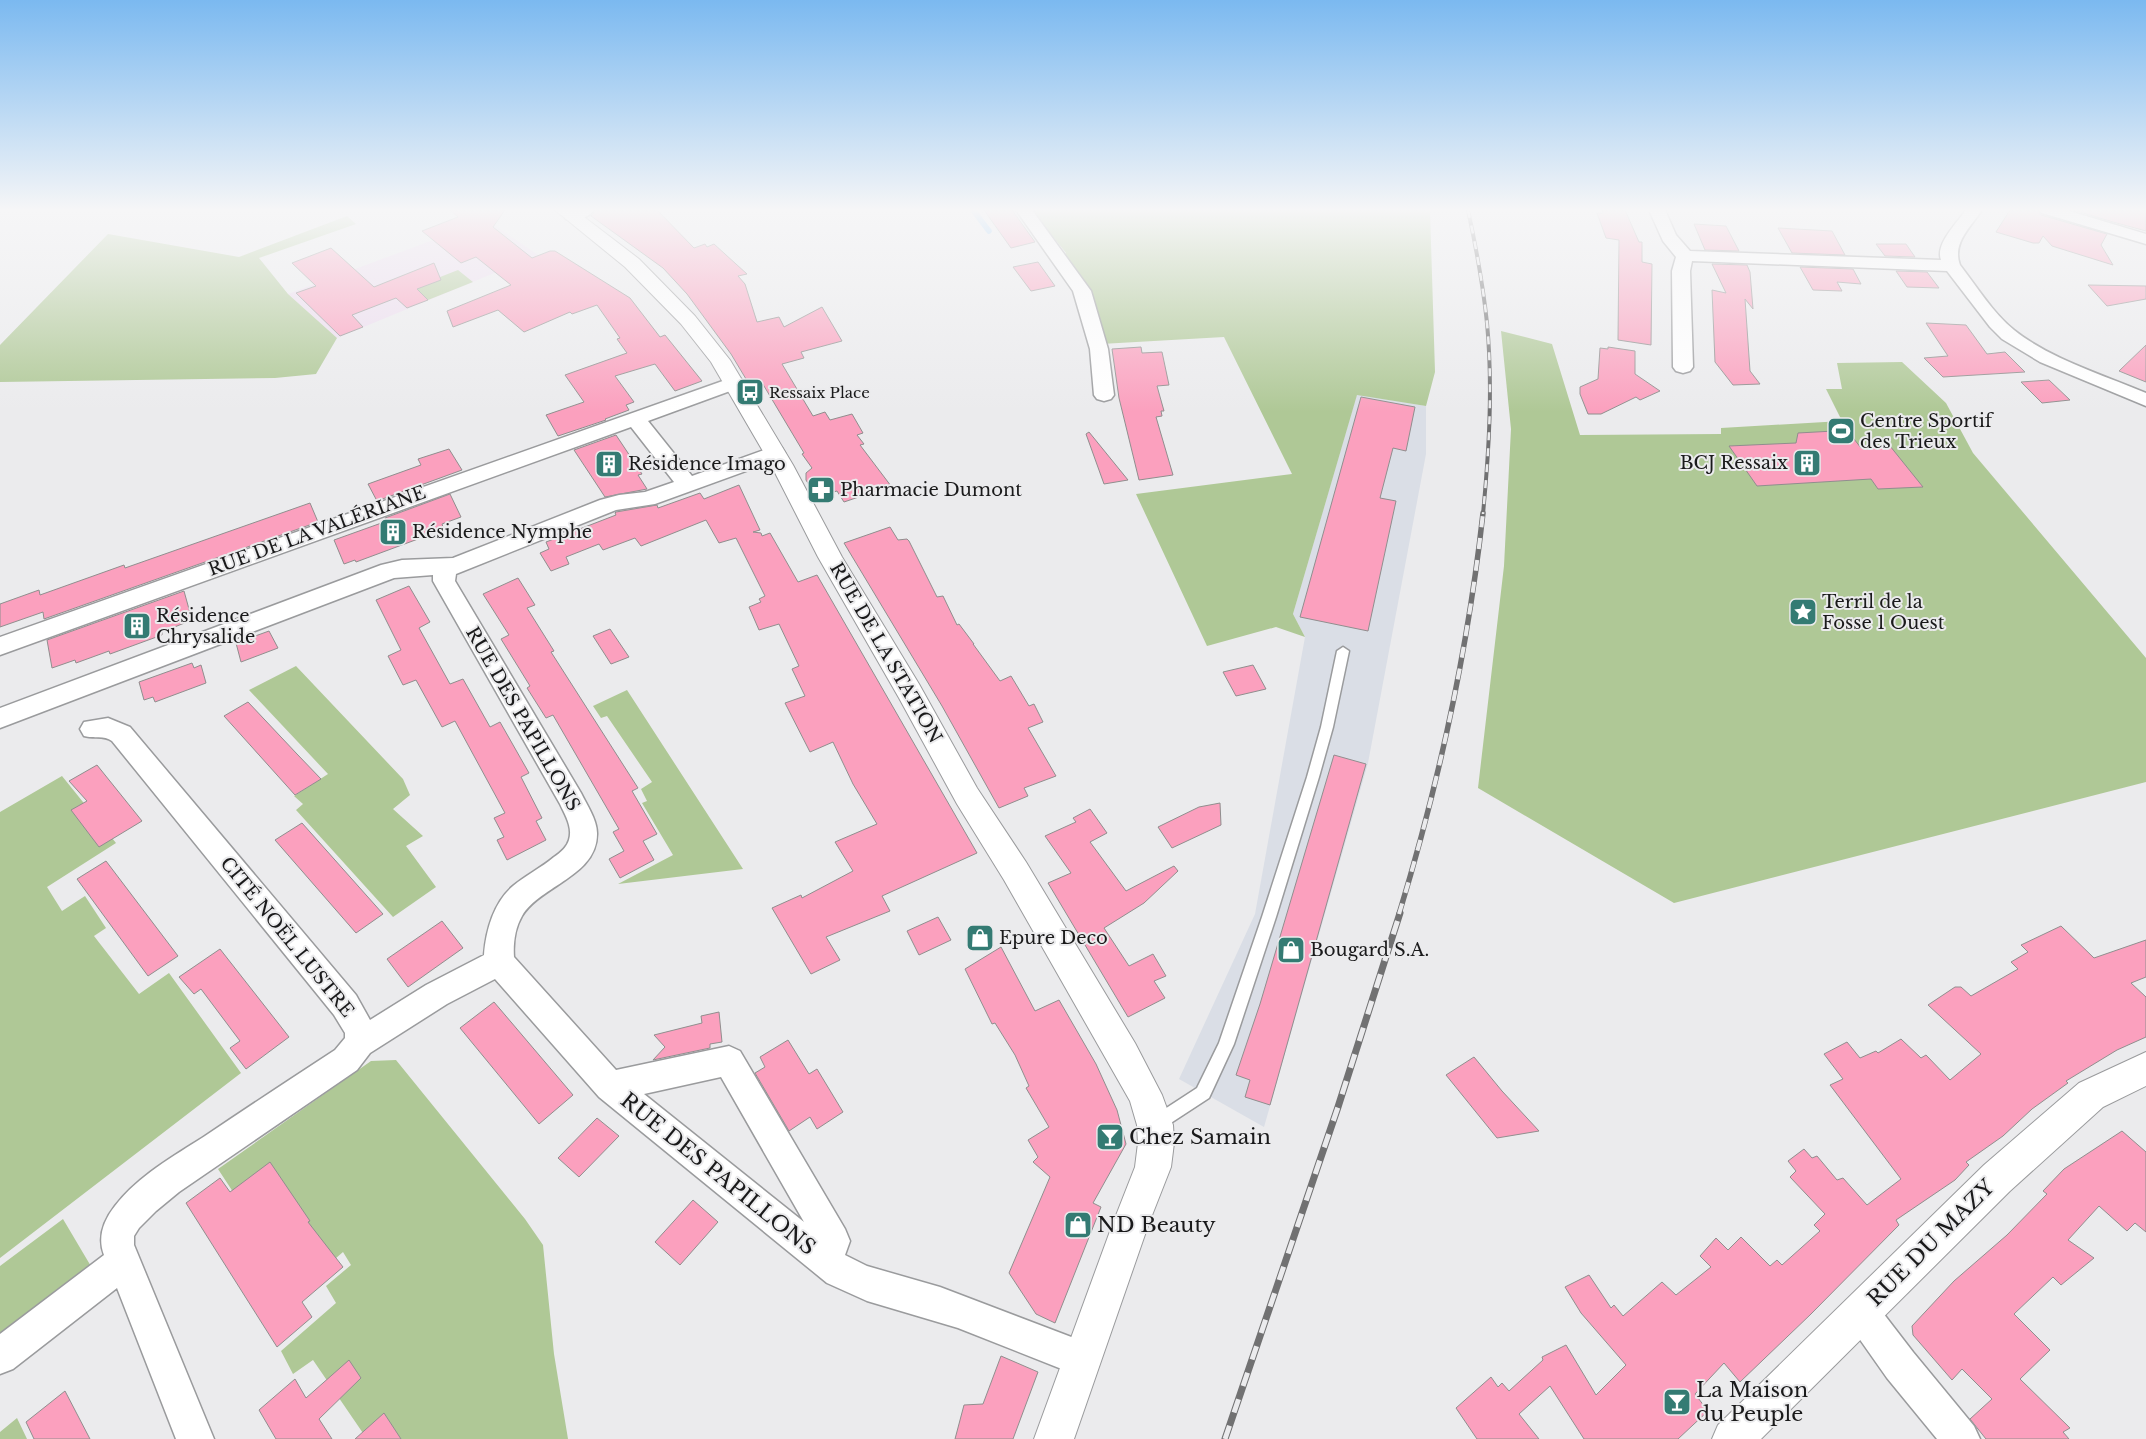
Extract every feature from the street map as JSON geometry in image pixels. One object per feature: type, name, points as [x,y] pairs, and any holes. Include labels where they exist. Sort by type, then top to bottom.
[{"type":"street","name":"RUE DE LA STATION","points":[[647,277],[699,333],[720,360],[775,453],[830,557],[909,691],[967,796],[1015,871],[1123,1054],[1145,1095],[1155,1125],[1156,1143],[1153,1166],[1054,1439]]},
{"type":"street","points":[[1072,277],[1082,291],[1099,350],[1104,395]]},
{"type":"street","points":[[1681,277],[1683,367]]},
{"type":"street","points":[[1961,277],[1996,323],[2009,335],[2047,358],[2146,400]]},
{"type":"street","name":"RUE DE LA VALÉRIANE","points":[[0,646],[734,383]]},
{"type":"street","points":[[635,418],[687,484]]},
{"type":"street","points":[[0,718],[389,571],[402,568],[445,568],[455,566],[608,505],[647,499],[775,453]]},
{"type":"street","name":"RUE DES PAPILLONS","points":[[445,568],[444,581],[572,802],[582,825],[584,835],[582,846],[575,856],[521,896],[512,907],[498,944],[499,962],[610,1086],[826,1262],[853,1279],[938,1303],[1082,1359]]},
{"type":"street","name":"CITÉ NOËL LUSTRE","points":[[93,730],[103,727],[110,728],[121,734],[345,1005],[359,1030],[361,1042]]},
{"type":"street","points":[[196,1439],[117,1242],[118,1234],[124,1223],[141,1201],[167,1180],[346,1060],[358,1049],[361,1042],[378,1034],[400,1017],[437,994],[499,962]]},
{"type":"street","name":"RUE DES PAPILLONS","points":[[610,1086],[729,1061],[833,1241],[826,1262]]},
{"type":"street","name":"RUE DU MAZY","points":[[1732,1439],[1998,1178],[2091,1095],[2146,1068]]},
{"type":"street","points":[[0,1356],[124,1261]]},
{"type":"street","points":[[1861,1312],[1900,1365],[1961,1439]]},
{"type":"lane","points":[[1155,1125],[1203,1093],[1226,1044],[1270,917],[1313,778],[1327,727],[1343,651]]},
{"type":"shaded area","points":[[333,277],[484,277],[337,338],[288,294]]},
{"type":"shaded area","points":[[1357,394],[1426,406],[1426,454],[1368,763],[1264,1127],[1179,1079],[1255,914],[1305,637],[1293,614]]},
{"type":"green space","points":[[66,277],[274,277],[288,294],[337,338],[316,374],[275,378],[0,382],[0,345]]},
{"type":"green space","points":[[440,277],[467,277],[473,282],[428,300],[412,288]]},
{"type":"green space","points":[[1070,277],[1432,277],[1435,372],[1426,406],[1357,395],[1293,614],[1305,637],[1276,627],[1207,646],[1136,494],[1292,474],[1224,337],[1101,344]]},
{"type":"green space","name":"Terril de la Fosse 1 Ouest","points":[[1501,331],[1552,344],[1580,435],[1721,434],[1721,428],[1842,421],[1826,389],[1842,389],[1837,363],[1902,362],[1946,403],[1973,453],[2146,658],[2146,782],[1674,903],[1478,788],[1504,566],[1511,429]]},
{"type":"green space","points":[[296,666],[403,779],[410,795],[393,809],[423,836],[406,846],[436,887],[393,917],[296,810],[303,804],[294,796],[328,774],[249,690]]},
{"type":"green space","points":[[627,690],[743,869],[618,884],[673,855],[642,803],[647,801],[641,789],[652,782],[607,716],[601,718],[593,706]]},
{"type":"green space","points":[[62,776],[116,843],[47,887],[62,911],[85,896],[106,928],[94,936],[139,994],[169,973],[241,1073],[0,1258],[0,812]]},
{"type":"green space","points":[[396,1060],[525,1219],[543,1245],[554,1354],[568,1439],[367,1439],[313,1360],[293,1374],[281,1351],[336,1303],[326,1286],[351,1265],[343,1252],[298,1291],[218,1169],[371,1061]]},
{"type":"green space","points":[[63,1219],[92,1268],[0,1338],[0,1266]]},
{"type":"green space","points":[[17,1418],[27,1439],[0,1439],[0,1432]]},
{"type":"building","points":[[307,277],[363,277],[374,287],[399,277],[440,277],[441,280],[417,289],[428,300],[407,308],[396,298],[352,315],[363,327],[340,336],[296,293],[316,286]]},
{"type":"building","points":[[501,277],[597,277],[630,298],[660,337],[665,335],[702,381],[675,391],[655,364],[615,376],[634,402],[626,405],[629,410],[558,436],[546,415],[584,402],[565,375],[627,353],[617,339],[620,338],[597,305],[572,314],[570,312],[524,332],[498,310],[453,327],[447,311],[511,285]]},
{"type":"building","points":[[671,277],[739,277],[745,284],[757,322],[779,317],[784,327],[822,307],[842,341],[801,352],[804,358],[782,364],[813,416],[825,412],[830,420],[852,414],[863,433],[857,435],[864,444],[860,445],[891,486],[844,502],[837,491],[816,497],[806,480],[806,473],[812,468],[802,454],[804,453],[761,381],[749,384],[731,354],[687,294]]},
{"type":"building","points":[[1021,277],[1049,277],[1055,286],[1031,291]]},
{"type":"building","points":[[1619,277],[1652,277],[1651,345],[1618,340]]},
{"type":"building","points":[[1718,277],[1750,277],[1753,309],[1745,299],[1750,371],[1760,384],[1733,385],[1715,362],[1712,290],[1726,293]]},
{"type":"building","points":[[1806,277],[1857,277],[1861,284],[1837,282],[1842,291],[1813,290]]},
{"type":"building","points":[[1900,277],[1931,277],[1939,288],[1907,287]]},
{"type":"building","points":[[2088,285],[2146,286],[2146,299],[2107,306]]},
{"type":"building","points":[[1926,323],[1966,325],[1987,354],[2005,352],[2025,372],[1943,377],[1924,358],[1948,356]]},
{"type":"building","points":[[2146,345],[2146,382],[2119,371]]},
{"type":"building","points":[[1141,347],[1142,353],[1162,352],[1169,385],[1157,386],[1164,411],[1161,411],[1162,416],[1156,417],[1173,475],[1139,480],[1119,398],[1112,349]]},
{"type":"building","points":[[1608,347],[1635,351],[1635,374],[1660,391],[1640,400],[1636,397],[1601,414],[1588,414],[1580,394],[1580,387],[1598,379],[1600,348],[1608,349]]},
{"type":"building","points":[[2049,380],[2070,400],[2042,403],[2021,382]]},
{"type":"building","points":[[1361,397],[1415,407],[1406,451],[1393,448],[1380,498],[1396,501],[1368,631],[1300,617]]},
{"type":"building","name":"BCJ Ressaix","points":[[1834,431],[1842,440],[1854,439],[1861,448],[1890,446],[1923,487],[1878,489],[1871,479],[1757,486],[1729,446],[1796,443],[1798,433]]},
{"type":"building","points":[[1089,432],[1128,480],[1104,484],[1086,434]]},
{"type":"building","name":"Résidence Imago","points":[[616,435],[642,474],[638,475],[647,489],[605,497],[574,450]]},
{"type":"building","points":[[449,449],[462,470],[377,501],[368,484],[421,465],[418,459]]},
{"type":"building","points":[[739,485],[760,530],[753,532],[761,533],[762,536],[770,533],[798,582],[817,575],[977,853],[882,896],[890,911],[826,937],[840,960],[811,974],[772,908],[801,895],[802,898],[853,871],[835,842],[877,824],[853,784],[833,742],[810,752],[785,703],[805,696],[792,669],[799,666],[779,624],[759,630],[749,607],[761,602],[759,599],[765,596],[736,538],[719,543],[706,520],[641,546],[635,538],[603,550],[599,544],[566,557],[569,564],[551,571],[540,553],[549,549],[546,542],[616,515],[616,512],[657,505],[658,508],[700,493],[704,499]]},
{"type":"building","name":"Résidence Nymphe","points":[[450,494],[461,517],[442,524],[443,527],[417,537],[418,539],[356,562],[355,560],[344,564],[334,540],[387,521],[385,518]]},
{"type":"building","points":[[310,503],[318,522],[44,619],[43,612],[0,627],[0,604],[39,590],[40,595],[124,565],[125,568]]},
{"type":"building","points":[[890,527],[898,540],[907,539],[909,541],[937,597],[943,596],[957,625],[959,624],[1000,681],[1011,676],[1029,706],[1034,704],[1043,722],[1028,728],[1056,776],[1024,788],[1028,796],[999,808],[942,706],[844,543]]},
{"type":"building","points":[[518,578],[535,605],[527,608],[554,651],[551,652],[638,788],[632,791],[657,834],[643,841],[654,860],[620,878],[609,859],[624,851],[613,832],[619,829],[553,715],[546,718],[527,688],[530,686],[501,639],[509,635],[483,594]]},
{"type":"building","points":[[409,586],[430,622],[419,628],[450,684],[463,679],[490,727],[500,722],[529,773],[521,777],[542,818],[536,821],[546,840],[507,860],[497,840],[504,837],[494,818],[505,813],[455,721],[442,727],[416,680],[403,685],[388,656],[401,650],[376,600]]},
{"type":"building","name":"Résidence Chrysalide","points":[[184,591],[192,620],[162,632],[162,635],[110,654],[109,651],[76,663],[75,660],[52,668],[47,640]]},
{"type":"building","points":[[610,629],[629,657],[611,664],[593,636]]},
{"type":"building","points":[[269,631],[278,648],[241,662],[236,643]]},
{"type":"building","points":[[192,663],[194,668],[201,665],[206,683],[155,702],[153,697],[144,700],[139,682]]},
{"type":"building","points":[[1253,665],[1266,689],[1236,696],[1223,672]]},
{"type":"building","points":[[248,702],[321,779],[295,795],[224,716]]},
{"type":"building","points":[[1334,755],[1366,764],[1270,1105],[1245,1097],[1250,1080],[1236,1075],[1260,1004]]},
{"type":"building","points":[[97,765],[142,821],[99,847],[71,810],[87,801],[69,781]]},
{"type":"building","points":[[1220,803],[1221,825],[1172,848],[1158,827],[1199,807]]},
{"type":"building","points":[[1090,809],[1107,833],[1090,842],[1126,891],[1174,866],[1178,871],[1144,903],[1104,928],[1129,966],[1153,954],[1166,976],[1154,981],[1165,998],[1128,1017],[1048,883],[1071,873],[1045,836],[1076,822],[1073,818]]},
{"type":"building","points":[[302,823],[383,914],[356,933],[275,840]]},
{"type":"building","points":[[106,861],[178,956],[148,976],[77,879]]},
{"type":"building","points":[[938,917],[951,940],[919,955],[907,931]]},
{"type":"building","points":[[442,921],[463,948],[408,987],[387,959]]},
{"type":"building","points":[[2061,926],[2094,958],[2146,940],[2146,977],[2131,983],[2146,997],[2146,1037],[2117,1050],[2066,1081],[2068,1083],[2032,1109],[2003,1136],[1966,1162],[1969,1165],[1955,1180],[1896,1220],[1899,1225],[1740,1382],[1724,1363],[1695,1394],[1708,1411],[1678,1439],[1584,1439],[1550,1386],[1519,1414],[1539,1439],[1477,1439],[1456,1408],[1491,1377],[1498,1387],[1502,1383],[1509,1391],[1543,1360],[1542,1357],[1566,1345],[1596,1395],[1626,1365],[1581,1313],[1565,1287],[1589,1275],[1611,1308],[1614,1305],[1623,1316],[1662,1282],[1676,1295],[1711,1267],[1700,1256],[1716,1238],[1728,1250],[1741,1237],[1770,1266],[1777,1260],[1782,1265],[1820,1231],[1814,1225],[1825,1214],[1790,1177],[1796,1171],[1788,1161],[1804,1149],[1812,1158],[1817,1156],[1837,1180],[1843,1178],[1867,1205],[1901,1179],[1830,1085],[1843,1079],[1824,1054],[1847,1042],[1860,1058],[1876,1051],[1878,1053],[1901,1039],[1921,1058],[1926,1055],[1950,1080],[1981,1054],[1928,1005],[1955,987],[1961,987],[1971,996],[2018,969],[2011,962],[2028,952],[2021,945]]},
{"type":"building","points":[[1001,947],[1035,1011],[1059,1000],[1096,1064],[1117,1110],[1126,1144],[1093,1203],[1101,1207],[1055,1323],[1036,1314],[1009,1273],[1050,1177],[1033,1162],[1038,1157],[1028,1140],[1049,1127],[1026,1088],[1029,1086],[1015,1055],[995,1023],[992,1024],[965,969]]},
{"type":"building","points":[[220,949],[289,1037],[246,1069],[230,1048],[240,1041],[201,989],[194,994],[179,977]]},
{"type":"building","points":[[494,1002],[573,1095],[539,1124],[460,1028]]},
{"type":"building","points":[[719,1012],[722,1042],[710,1044],[710,1048],[653,1060],[665,1047],[654,1035],[702,1023],[701,1016]]},
{"type":"building","points":[[788,1040],[809,1074],[817,1069],[843,1112],[817,1129],[810,1117],[789,1131],[755,1073],[765,1067],[760,1057]]},
{"type":"building","points":[[1474,1057],[1539,1131],[1497,1138],[1446,1075]]},
{"type":"building","points":[[597,1118],[619,1136],[579,1177],[558,1158]]},
{"type":"building","points":[[2122,1131],[2146,1152],[2146,1232],[2135,1223],[2127,1231],[2099,1206],[2068,1240],[2094,1258],[2061,1285],[2053,1277],[2014,1314],[2050,1350],[2020,1379],[2070,1428],[2063,1432],[2069,1439],[1986,1439],[1970,1419],[1992,1399],[1962,1369],[1952,1380],[1913,1335],[1912,1326],[1954,1281],[2007,1235],[2047,1194],[2043,1191],[2064,1169]]},
{"type":"building","points":[[270,1162],[310,1221],[308,1222],[343,1267],[302,1302],[312,1317],[277,1347],[186,1203],[220,1178],[230,1192]]},
{"type":"building","points":[[693,1200],[718,1222],[680,1265],[655,1242]]},
{"type":"building","points":[[1001,1356],[1038,1372],[1013,1439],[955,1439],[964,1405],[983,1404]]},
{"type":"building","points":[[349,1360],[361,1378],[319,1419],[332,1439],[276,1439],[259,1410],[295,1379],[306,1398]]},
{"type":"building","points":[[65,1391],[90,1439],[34,1439],[26,1422]]},
{"type":"building","points":[[384,1413],[401,1439],[355,1439]]},
{"type":"railway","points":[[1480,277],[1487,323],[1490,371],[1490,419],[1483,514]]},
{"type":"railway","points":[[1399,914],[1427,815],[1450,715],[1469,615],[1483,513]]},
{"type":"railway","points":[[1225,1439],[1338,1107],[1400,913]]},
{"type":"place","name":"Ressaix Place","points":[[750,392]]},
{"type":"place","name":"Centre Sportif des Trieux","points":[[1841,431]]},
{"type":"place","name":"BCJ Ressaix","points":[[1807,463]]},
{"type":"place","name":"Résidence Imago","points":[[609,464]]},
{"type":"place","name":"Pharmacie Dumont","points":[[821,490]]},
{"type":"place","name":"Résidence Nymphe","points":[[393,532]]},
{"type":"place","name":"Terril de la Fosse 1 Ouest","points":[[1803,612]]},
{"type":"place","name":"Résidence Chrysalide","points":[[137,626]]},
{"type":"place","name":"Epure Deco","points":[[980,938]]},
{"type":"place","name":"Bougard S.A.","points":[[1291,950]]},
{"type":"place","name":"Chez Samain","points":[[1110,1137]]},
{"type":"place","name":"ND Beauty","points":[[1078,1225]]},
{"type":"place","name":"La Maison du Peuple","points":[[1677,1402]]}]
